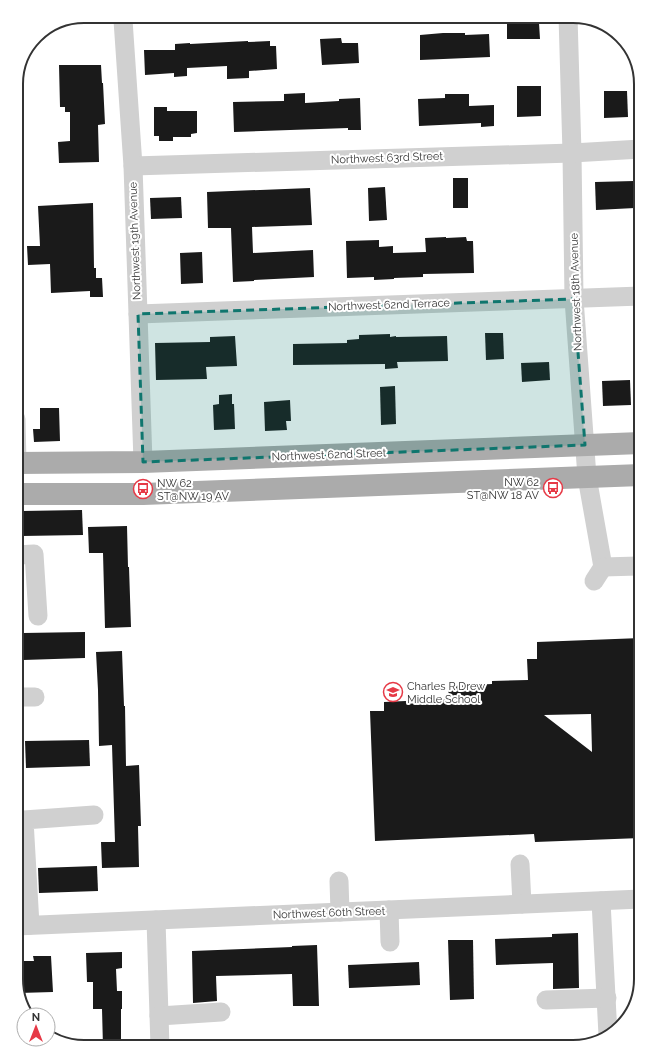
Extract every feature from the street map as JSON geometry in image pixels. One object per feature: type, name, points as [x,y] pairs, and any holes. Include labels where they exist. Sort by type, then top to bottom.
[{"type":"main road","name":"Northwest 62nd Street","points":[[23,463],[143,462],[634,443]]},
{"type":"main road","points":[[23,494],[144,494],[634,475]]},
{"type":"street","name":"Northwest 19th Avenue","points":[[124,23],[132,166],[143,462]]},
{"type":"street","name":"Northwest 18th Avenue","points":[[568,23],[574,299],[587,477],[598,574],[634,567]]},
{"type":"street","name":"Northwest 63rd Street","points":[[132,166],[572,153],[634,149]]},
{"type":"street","name":"Northwest 62nd Terrace","points":[[138,314],[634,296]]},
{"type":"street","points":[[23,555],[34,554],[38,616]]},
{"type":"street","points":[[23,697],[35,697]]},
{"type":"street","points":[[23,925],[24,820],[94,816]]},
{"type":"street","points":[[520,864],[522,904]]},
{"type":"street","points":[[338,881],[340,912]]},
{"type":"street","name":"Northwest 60th Street","points":[[23,925],[634,899]]},
{"type":"street","points":[[602,901],[608,1029]]},
{"type":"street","points":[[389,910],[390,942]]},
{"type":"street","points":[[156,920],[160,1040]]},
{"type":"street","points":[[546,1000],[607,998]]},
{"type":"street","points":[[159,1016],[221,1012]]},
{"type":"highlighted area","points":[[574,299],[585,445],[143,462],[138,314]]},
{"type":"building","points":[[507,23],[539,23],[540,39],[507,39]]},
{"type":"building","points":[[465,33],[465,35],[489,34],[490,57],[420,60],[420,35]]},
{"type":"building","points":[[341,38],[342,43],[358,43],[359,63],[322,65],[320,39]]},
{"type":"building","points":[[270,41],[270,46],[276,46],[277,69],[249,71],[249,78],[227,79],[227,66],[187,68],[187,76],[174,77],[174,73],[145,75],[144,50],[175,50],[175,44]]},
{"type":"building","points":[[59,65],[101,65],[105,124],[98,125],[99,162],[59,163],[58,142],[70,141],[70,112],[65,112],[65,107],[60,107]]},
{"type":"building","points":[[517,86],[541,86],[541,116],[517,117]]},
{"type":"building","points":[[604,91],[627,91],[628,117],[604,118]]},
{"type":"building","points":[[305,93],[305,103],[360,98],[361,130],[348,130],[348,128],[234,132],[233,102],[284,101],[284,94]]},
{"type":"building","points":[[445,94],[469,94],[469,106],[494,105],[494,126],[481,127],[481,123],[419,126],[418,99],[445,98]]},
{"type":"building","points":[[154,107],[167,107],[167,111],[197,111],[197,133],[191,134],[191,137],[173,137],[173,141],[159,141],[159,136],[154,136]]},
{"type":"building","points":[[453,178],[468,178],[468,208],[453,208]]},
{"type":"building","points":[[634,181],[634,208],[596,210],[595,182]]},
{"type":"building","points":[[385,187],[387,220],[369,221],[368,188]]},
{"type":"building","points":[[310,188],[312,225],[252,227],[253,253],[313,250],[314,277],[233,282],[231,228],[208,228],[207,192]]},
{"type":"building","points":[[181,197],[182,218],[151,219],[150,198]]},
{"type":"building","points":[[93,203],[94,268],[96,268],[96,278],[102,278],[103,297],[90,297],[90,291],[51,293],[50,264],[28,265],[27,246],[40,246],[38,206]]},
{"type":"building","points":[[466,237],[467,241],[473,241],[474,273],[423,274],[423,277],[374,280],[374,277],[347,278],[346,241],[379,240],[379,247],[393,246],[393,253],[426,252],[425,238]]},
{"type":"building","points":[[202,252],[203,283],[181,284],[180,253]]},
{"type":"building","points":[[485,333],[503,333],[504,359],[486,360]]},
{"type":"building","points":[[390,334],[390,337],[447,336],[448,361],[397,362],[398,368],[385,369],[385,364],[293,365],[293,344],[347,343],[347,340],[359,339],[359,335]]},
{"type":"building","points":[[235,336],[237,366],[206,367],[207,379],[156,380],[155,343],[210,342],[210,337]]},
{"type":"building","points":[[549,362],[550,380],[522,382],[521,363]]},
{"type":"building","points":[[630,380],[631,405],[603,406],[602,381]]},
{"type":"building","points":[[395,386],[396,424],[381,425],[380,387]]},
{"type":"building","points":[[232,394],[235,429],[214,430],[213,405],[219,404],[219,395]]},
{"type":"building","points":[[290,400],[291,421],[286,421],[287,430],[265,431],[264,402]]},
{"type":"building","points":[[40,408],[59,408],[60,441],[34,442],[33,429],[40,429]]},
{"type":"building","points":[[82,510],[83,535],[23,536],[23,511]]},
{"type":"building","points":[[127,526],[131,627],[105,628],[103,553],[89,553],[88,527]]},
{"type":"building","points":[[85,632],[85,658],[23,660],[23,633]]},
{"type":"building","points":[[634,638],[634,838],[535,842],[534,834],[375,841],[370,711],[384,711],[384,702],[449,699],[448,686],[492,684],[492,681],[528,680],[527,659],[537,659],[537,642]],"holes":[[[591,714],[592,752],[544,715]]]},
{"type":"building","points":[[122,651],[126,766],[139,765],[141,826],[138,826],[139,867],[102,868],[101,842],[115,842],[112,745],[99,746],[96,652]]},
{"type":"building","points":[[89,740],[90,766],[26,768],[25,741]]},
{"type":"building","points":[[97,866],[98,891],[39,893],[38,868]]},
{"type":"building","points":[[578,933],[579,988],[553,989],[553,963],[496,965],[495,939],[552,937],[552,934]]},
{"type":"building","points":[[448,940],[473,940],[474,999],[450,1000]]},
{"type":"building","points":[[317,945],[319,1006],[293,1006],[292,974],[216,976],[217,1001],[193,1003],[192,951]]},
{"type":"building","points":[[122,952],[122,968],[116,969],[117,991],[122,991],[121,1040],[103,1040],[102,1009],[93,1009],[93,982],[87,982],[86,953]]},
{"type":"building","points":[[33,956],[51,956],[53,992],[24,993],[23,961],[34,961]]},
{"type":"building","points":[[419,962],[420,985],[349,988],[348,965]]},
{"type":"place","name":"NW 62 ST@NW 18 AV","points":[[553,488]]},
{"type":"place","name":"NW 62 ST@NW 19 AV","points":[[143,489]]},
{"type":"place","name":"Charles R Drew Middle School","points":[[393,692]]}]
